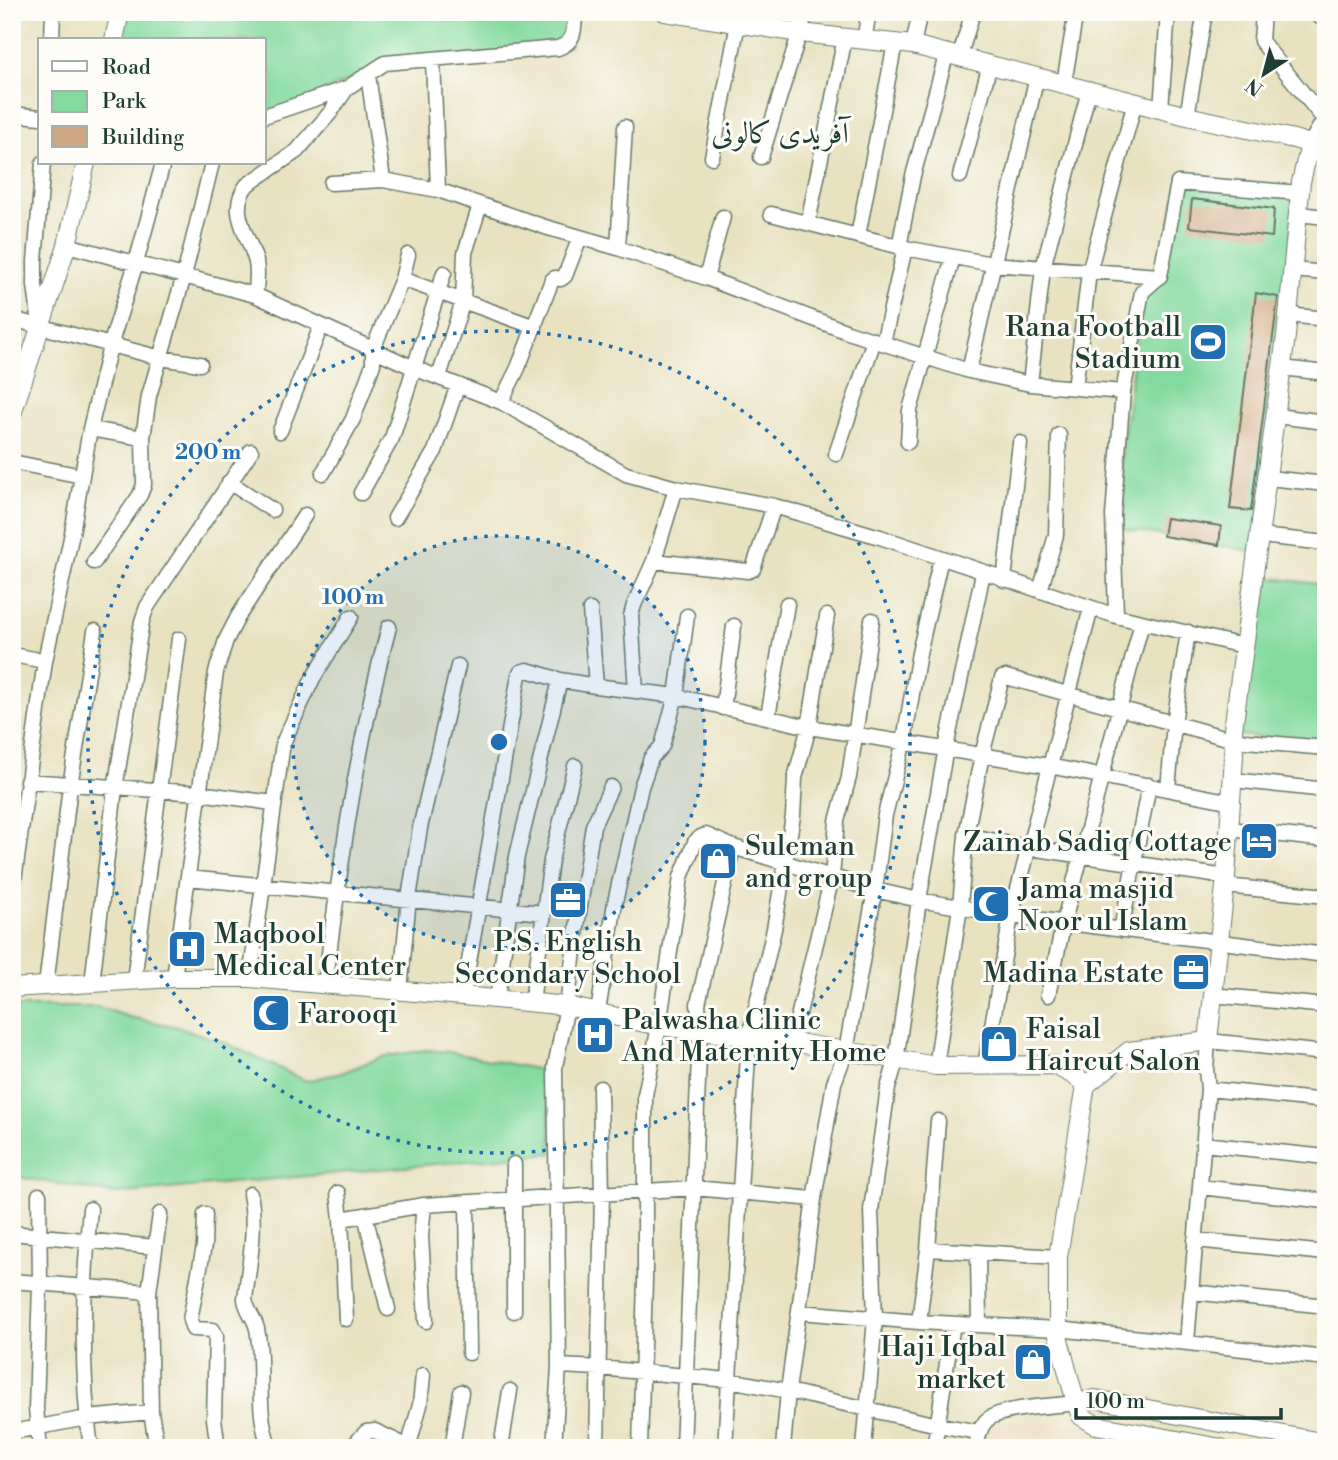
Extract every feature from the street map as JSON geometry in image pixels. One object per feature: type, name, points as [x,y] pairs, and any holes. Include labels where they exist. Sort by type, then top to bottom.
[{"type":"main road","points":[[114,38],[120,12]]},
{"type":"main road","points":[[665,12],[750,20],[800,33],[904,44],[953,54],[1187,116],[1294,139],[1318,147],[1300,193],[1289,315],[1261,536],[1243,646],[1233,730],[1232,802],[1226,882],[1208,1041],[1129,1051],[1086,1086],[1058,1256],[1058,1329],[1081,1416],[1096,1425],[1221,1448]]},
{"type":"main road","points":[[12,414],[67,245],[86,164]]},
{"type":"main road","points":[[12,988],[174,978],[250,978],[533,1002],[567,1006],[659,1026],[792,1042],[936,1066],[1054,1065],[1075,1076],[1086,1086]]},
{"type":"main road","points":[[1076,1403],[1096,1399],[1326,1443]]},
{"type":"street","points":[[52,38],[54,12]]},
{"type":"street","points":[[266,115],[347,88],[385,63],[568,45],[574,37],[575,12]]},
{"type":"street","points":[[761,157],[806,12]]},
{"type":"street","points":[[864,40],[869,12]]},
{"type":"street","points":[[858,236],[904,44],[920,12]]},
{"type":"street","points":[[836,454],[878,342],[902,248],[913,176],[953,54],[973,12]]},
{"type":"street","points":[[1064,83],[1076,12]]},
{"type":"street","points":[[1161,109],[1168,12]]},
{"type":"street","points":[[1187,116],[1205,12]]},
{"type":"street","points":[[1263,12],[1261,41],[1325,117],[1318,147]]},
{"type":"street","points":[[1313,12],[1326,22]]},
{"type":"street","points":[[712,157],[750,20]]},
{"type":"street","points":[[808,223],[845,37]]},
{"type":"street","points":[[433,59],[438,190]]},
{"type":"street","points":[[960,176],[990,64]]},
{"type":"street","points":[[368,75],[383,180]]},
{"type":"street","points":[[969,371],[1037,76]]},
{"type":"street","points":[[255,295],[258,277],[256,262],[237,203],[241,192],[247,185],[297,151],[347,88]]},
{"type":"street","points":[[1030,384],[1043,268],[1089,89]]},
{"type":"street","points":[[1075,388],[1089,272],[1135,102]]},
{"type":"street","points":[[12,114],[38,117]]},
{"type":"street","points":[[618,248],[625,127]]},
{"type":"street","points":[[41,327],[35,285],[35,261],[43,164]]},
{"type":"street","points":[[12,894],[45,661],[90,429],[110,346],[163,164]]},
{"type":"street","points":[[94,562],[144,485],[143,438],[149,396],[184,276],[212,164]]},
{"type":"street","points":[[331,183],[383,180],[438,190],[618,248],[878,342],[969,371],[1030,384],[1123,392]]},
{"type":"street","points":[[1116,616],[1113,515],[1123,392],[1142,292],[1160,276],[1178,183],[1300,193]]},
{"type":"street","points":[[439,377],[463,301],[465,253],[480,205]]},
{"type":"street","points":[[771,214],[902,248],[992,264],[1160,276]]},
{"type":"street","points":[[1298,214],[1326,217]]},
{"type":"street","points":[[706,278],[723,217]]},
{"type":"street","points":[[501,402],[518,368],[552,280],[565,276],[580,237]]},
{"type":"street","points":[[67,245],[255,295],[414,368],[501,402],[626,474],[676,488],[774,506],[880,537],[1116,616],[1243,646]]},
{"type":"street","points":[[323,473],[354,419],[373,364],[373,349],[402,279],[408,255]]},
{"type":"street","points":[[908,442],[910,410],[953,257]]},
{"type":"street","points":[[1293,270],[1326,274]]},
{"type":"street","points":[[361,493],[392,438],[444,273]]},
{"type":"street","points":[[402,279],[535,327]]},
{"type":"street","points":[[1289,315],[1326,319]]},
{"type":"street","points":[[12,320],[161,358],[200,364]]},
{"type":"street","points":[[280,431],[321,326]]},
{"type":"street","points":[[1282,368],[1326,373]]},
{"type":"street","points":[[395,518],[435,452],[458,385]]},
{"type":"street","points":[[1276,416],[1326,422]]},
{"type":"street","points":[[90,429],[143,438]]},
{"type":"street","points":[[1040,591],[1056,535],[1059,435]]},
{"type":"street","points":[[1004,580],[1020,443]]},
{"type":"street","points":[[92,983],[115,789],[137,642],[147,607],[251,451]]},
{"type":"street","points":[[12,462],[82,476]]},
{"type":"street","points":[[1268,478],[1326,484]]},
{"type":"street","points":[[229,482],[272,510]]},
{"type":"street","points":[[636,691],[631,616],[654,561],[676,488]]},
{"type":"street","points":[[654,561],[748,571],[753,569],[774,506]]},
{"type":"street","points":[[174,978],[216,672],[226,640],[305,515]]},
{"type":"street","points":[[1261,536],[1326,542]]},
{"type":"street","points":[[783,1448],[814,1199],[834,1083],[846,1051],[875,890],[885,815],[904,741],[919,653],[941,558]]},
{"type":"street","points":[[864,1448],[875,1319],[871,1210],[919,900],[946,748],[984,573]]},
{"type":"street","points":[[768,717],[788,604]]},
{"type":"street","points":[[985,1066],[1011,916],[1091,608]]},
{"type":"street","points":[[590,610],[596,686]]},
{"type":"street","points":[[598,1012],[615,902],[641,787],[651,758],[662,746],[676,696],[687,616]]},
{"type":"street","points":[[250,978],[283,743],[313,678],[351,617]]},
{"type":"street","points":[[725,1448],[749,1038],[774,929],[793,816],[795,778],[809,727],[827,617]]},
{"type":"street","points":[[792,1042],[832,877],[837,821],[849,777],[873,620]]},
{"type":"street","points":[[1048,995],[1064,920],[1142,622]]},
{"type":"street","points":[[723,708],[734,626]]},
{"type":"street","points":[[324,985],[356,768],[389,627]]},
{"type":"street","points":[[46,986],[70,786],[95,631]]},
{"type":"street","points":[[1168,789],[1174,723],[1188,632]]},
{"type":"street","points":[[134,980],[179,639]]},
{"type":"street","points":[[12,655],[45,661]]},
{"type":"street","points":[[400,990],[409,898],[420,828],[458,666]]},
{"type":"street","points":[[463,996],[519,676],[527,670],[560,680],[676,696],[809,727],[1049,766],[1232,802]]},
{"type":"street","points":[[936,1066],[960,907],[966,835],[982,755],[1002,678],[1067,693],[1234,740],[1326,748]]},
{"type":"street","points":[[498,999],[517,856],[560,680]]},
{"type":"street","points":[[533,1002],[551,860],[575,766]]},
{"type":"street","points":[[1233,780],[1326,790]]},
{"type":"street","points":[[27,781],[199,793],[273,803]]},
{"type":"street","points":[[1121,930],[1149,785]]},
{"type":"street","points":[[554,1448],[559,1366],[555,1067],[567,1006],[593,826],[611,787]]},
{"type":"street","points":[[1230,829],[1326,840]]},
{"type":"street","points":[[640,1448],[645,1095],[659,1026],[681,877],[695,842],[706,835],[832,877],[919,900],[1011,916],[1064,920],[1121,930],[1326,955]]},
{"type":"street","points":[[966,835],[1226,882],[1326,895]]},
{"type":"street","points":[[683,1448],[700,1032],[698,1004],[733,846]]},
{"type":"street","points":[[188,878],[544,912]]},
{"type":"street","points":[[1212,995],[1326,1006]]},
{"type":"street","points":[[1187,1342],[1208,1088],[1208,1041],[1326,1053]]},
{"type":"street","points":[[597,1448],[602,1194],[600,1088]]},
{"type":"street","points":[[1208,1088],[1326,1101]]},
{"type":"street","points":[[919,1322],[938,1121]]},
{"type":"street","points":[[1203,1144],[1326,1157]]},
{"type":"street","points":[[514,1164],[514,1311]]},
{"type":"street","points":[[1200,1187],[1326,1201]]},
{"type":"street","points":[[341,1219],[424,1205],[694,1188],[814,1199]]},
{"type":"street","points":[[338,1193],[346,1319]]},
{"type":"street","points":[[250,1194],[253,1211],[245,1299],[257,1328],[261,1411],[270,1448]]},
{"type":"street","points":[[39,1195],[40,1284],[36,1409],[40,1448]]},
{"type":"street","points":[[467,1202],[469,1353]]},
{"type":"street","points":[[424,1205],[421,1236],[426,1321]]},
{"type":"street","points":[[90,1209],[84,1288],[87,1418],[91,1448]]},
{"type":"street","points":[[157,1448],[151,1412],[149,1292],[160,1214]]},
{"type":"street","points":[[205,1214],[204,1246],[190,1320],[193,1329],[213,1330],[216,1336],[214,1419],[218,1448]]},
{"type":"street","points":[[365,1215],[388,1309]]},
{"type":"street","points":[[12,1233],[155,1247]]},
{"type":"street","points":[[1195,1240],[1326,1253]]},
{"type":"street","points":[[928,1249],[1058,1256]]},
{"type":"street","points":[[978,1252],[979,1325]]},
{"type":"street","points":[[12,1281],[149,1292]]},
{"type":"street","points":[[1192,1292],[1326,1306]]},
{"type":"street","points":[[800,1312],[919,1322],[1058,1329],[1326,1358]]},
{"type":"street","points":[[934,1448],[953,1324]]},
{"type":"street","points":[[559,1366],[729,1380],[979,1432]]},
{"type":"street","points":[[351,1448],[366,1432],[375,1431],[409,1447],[420,1405],[423,1375]]},
{"type":"street","points":[[501,1448],[510,1391]]},
{"type":"street","points":[[452,1448],[461,1392]]},
{"type":"street","points":[[976,1448],[979,1432],[986,1420],[997,1413],[1076,1403]]},
{"type":"street","points":[[12,1432],[87,1418],[151,1412]]},
{"type":"shaded area","points":[[986,1420],[1096,1425],[1221,1448],[976,1448]]},
{"type":"green space","points":[[119,12],[577,12],[569,46],[385,64],[266,117],[266,38],[113,38]]},
{"type":"green space","name":"Rana Football Stadium","points":[[1178,183],[1300,193],[1258,552],[1113,527],[1142,292],[1160,276]]},
{"type":"green space","points":[[1255,576],[1326,585],[1326,742],[1237,735]]},
{"type":"green space","points":[[12,1007],[99,1007],[129,1017],[178,1027],[226,1043],[306,1081],[341,1073],[382,1057],[426,1050],[546,1071],[552,1153],[115,1194],[12,1176]]},
{"type":"building","points":[[1192,199],[1274,209],[1272,237],[1189,227]]},
{"type":"building","points":[[1256,293],[1278,297],[1251,511],[1230,509]]},
{"type":"building","points":[[1166,518],[1221,526],[1219,545],[1163,536]]},
{"type":"place","name":"Rana Football Stadium","points":[[1208,342]]},
{"type":"place","name":"Zainab Sadiq Cottage","points":[[1259,841]]},
{"type":"place","name":"Suleman and group","points":[[718,861]]},
{"type":"place","name":"P.S. English Secondary School","points":[[568,900]]},
{"type":"place","name":"Jama masjid Noor ul Islam","points":[[991,904]]},
{"type":"place","name":"Maqbool Medical Center","points":[[187,949]]},
{"type":"place","name":"Madina Estate","points":[[1191,972]]},
{"type":"place","name":"Farooqi","points":[[271,1013]]},
{"type":"place","name":"Palwasha Clinic And Maternity Home","points":[[595,1035]]},
{"type":"place","name":"Faisal Haircut Salon","points":[[999,1044]]},
{"type":"place","name":"Haji Iqbal market","points":[[1033,1362]]},
{"type":"district","name":"آفریدی کالونی","points":[[780,133]]}]
